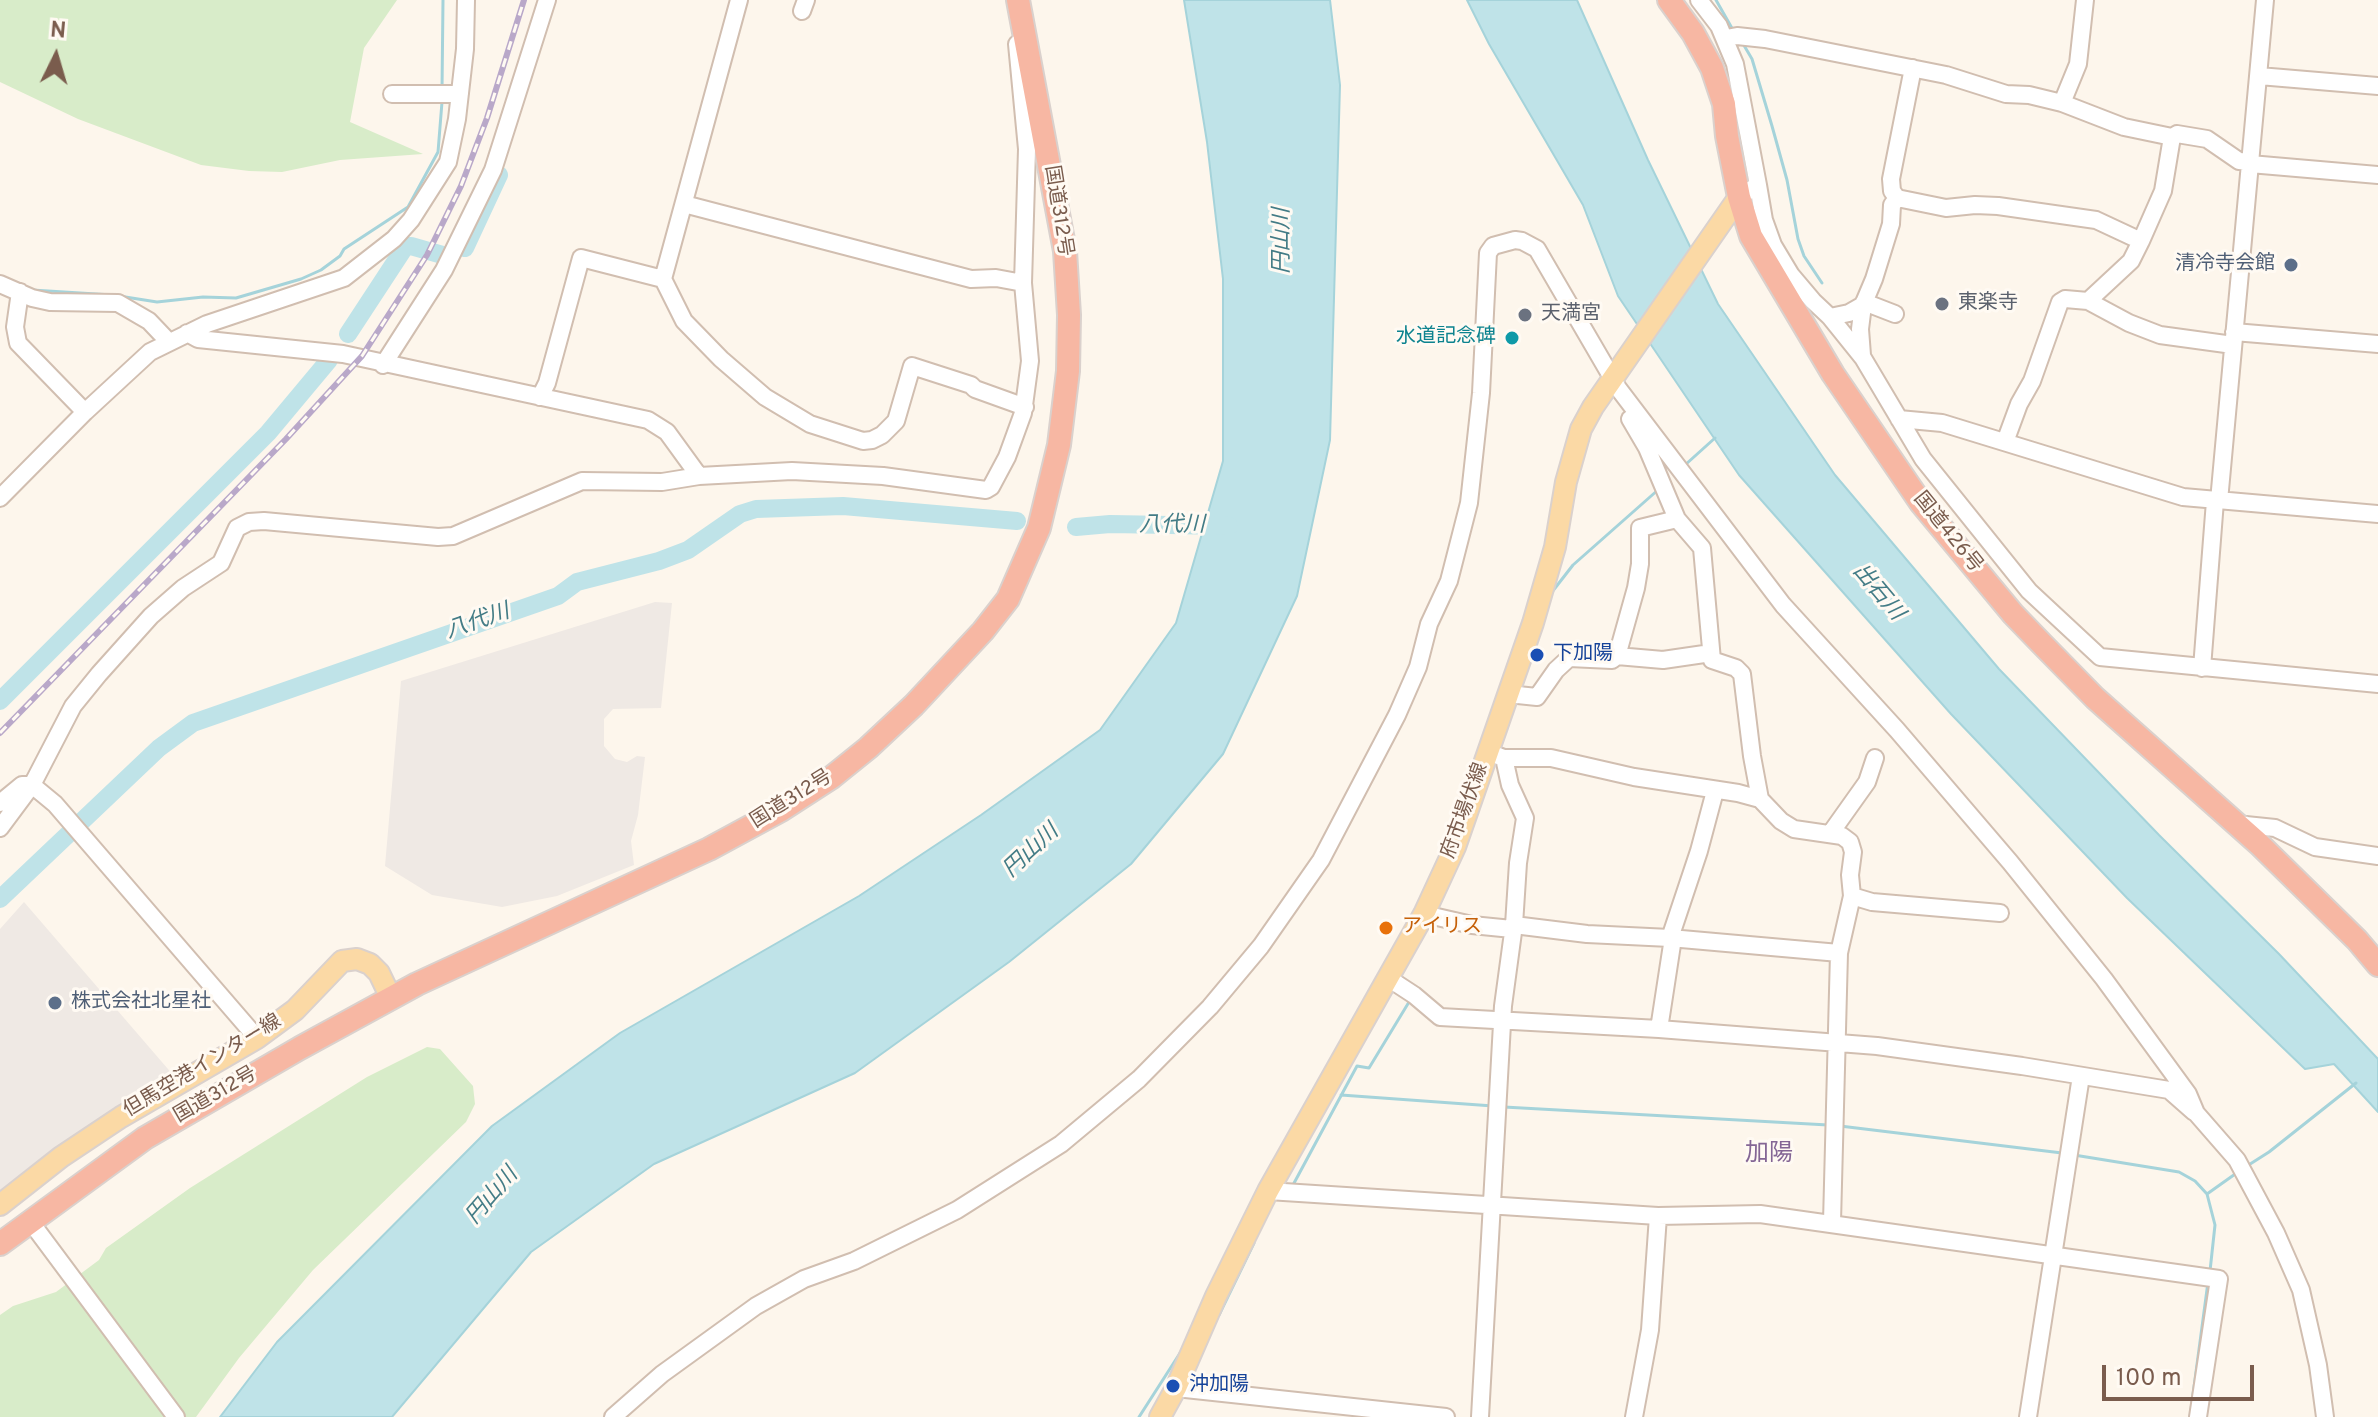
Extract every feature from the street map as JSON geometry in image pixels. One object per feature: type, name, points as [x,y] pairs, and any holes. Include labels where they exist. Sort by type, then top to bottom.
[{"type":"highway","name":"国道426号","points":[[1669,0],[1693,33],[1712,68],[1724,104],[1727,136],[1749,191],[1751,236],[1806,331],[1921,503],[2013,614],[2095,698],[2236,824],[2338,921],[2378,965]]},
{"type":"highway","name":"国道312号","points":[[0,1244],[145,1138],[201,1103],[444,971],[709,849],[781,810],[832,777],[924,695],[1008,599],[1039,528],[1051,483],[1064,406],[1069,340],[1066,262],[1059,210],[1019,8]]},
{"type":"main road","name":"府市場伏線","points":[[1160,1417],[1268,1191],[1424,914],[1496,755],[1508,694],[1555,547],[1574,451],[1593,407],[1617,378],[1720,223],[1749,191]]},
{"type":"main road","name":"但馬空港インター線","points":[[0,1205],[61,1157],[121,1117],[257,1038],[295,1010],[342,961],[357,959],[370,964],[379,973],[391,998]]},
{"type":"street","points":[[0,498],[132,366],[168,341],[344,278],[394,239],[411,220],[448,162],[465,49],[466,0]]},
{"type":"street","points":[[383,365],[444,270],[493,170],[547,0]]},
{"type":"street","points":[[739,0],[663,279],[684,321],[765,397],[810,424],[863,441],[882,435],[896,421],[912,366],[1025,407]]},
{"type":"street","points":[[2062,103],[2078,64],[2085,0]]},
{"type":"street","points":[[2202,668],[2265,0]]},
{"type":"street","points":[[1703,3],[1726,38],[1741,88],[1749,191],[1773,245],[1791,275],[1863,358],[1936,477],[2029,591],[2100,657],[2378,684]]},
{"type":"street","points":[[0,828],[32,785],[73,706],[99,674],[151,616],[183,588],[221,563],[237,528],[249,522],[453,536],[582,481],[662,482],[699,476],[792,471],[883,476],[986,490],[999,475],[1025,407],[1030,361],[1023,283],[1027,149],[1015,27],[1019,8]]},
{"type":"street","points":[[1726,38],[1765,39],[1946,75],[2006,94],[2029,95],[2062,103],[2124,127],[2172,137],[2177,134],[2207,139],[2239,161],[2378,175]]},
{"type":"street","points":[[1913,68],[1891,179],[1892,191],[1897,198],[1946,208],[1998,206],[2096,220],[2141,241]]},
{"type":"street","points":[[2259,76],[2378,86]]},
{"type":"street","points":[[392,94],[460,94]]},
{"type":"street","points":[[2088,301],[2131,261],[2163,191],[2172,137]]},
{"type":"street","points":[[1863,358],[1860,329],[1864,304],[1891,224],[1892,205],[1897,198]]},
{"type":"street","points":[[684,204],[971,279],[996,278],[1023,283]]},
{"type":"street","points":[[613,1417],[662,1374],[756,1306],[804,1279],[854,1261],[957,1210],[1061,1144],[1139,1079],[1210,1007],[1261,946],[1321,860],[1397,715],[1418,667],[1429,624],[1449,581],[1469,503],[1481,393],[1488,253],[1493,246],[1515,240],[1537,249],[1617,378],[1783,605],[1897,730],[2010,862],[2104,979],[2188,1094],[2196,1113]]},
{"type":"street","points":[[540,397],[547,383],[581,258],[663,279]]},
{"type":"street","points":[[0,284],[50,302],[118,303],[149,321],[168,341]]},
{"type":"street","points":[[20,292],[15,324],[18,343],[85,412]]},
{"type":"street","points":[[2005,442],[2019,404],[2032,381],[2060,302],[2065,299],[2088,301],[2160,335],[2378,344]]},
{"type":"street","points":[[1830,317],[1849,313],[1864,304],[1895,314]]},
{"type":"street","points":[[187,333],[198,339],[343,354],[648,420],[667,432],[699,476]]},
{"type":"street","points":[[1617,378],[1620,401],[1647,448],[1677,519],[1702,548],[1712,660],[1736,668],[1742,674],[1760,799],[1781,821],[1794,829],[1842,836],[1850,842],[1853,852],[1850,875],[1852,896],[1839,953],[1832,1222]]},
{"type":"street","points":[[1899,419],[1942,423],[2183,497],[2378,514]]},
{"type":"street","points":[[1508,694],[1537,697],[1556,670],[1569,658],[1612,660],[1617,656],[1636,588],[1640,528],[1677,519]]},
{"type":"street","points":[[1617,656],[1663,660],[1711,653]]},
{"type":"street","points":[[1480,1417],[1503,1021],[1525,818],[1496,755],[1551,758],[1634,777],[1760,799]]},
{"type":"street","points":[[1830,834],[1867,782],[1875,758]]},
{"type":"street","points":[[0,803],[22,785],[32,785],[55,804],[257,1038]]},
{"type":"street","points":[[1659,1029],[1671,938],[1715,791]]},
{"type":"street","points":[[2236,824],[2275,828],[2315,847],[2378,856]]},
{"type":"street","points":[[1852,896],[1872,902],[2000,913]]},
{"type":"street","points":[[1424,914],[1472,925],[1839,953]]},
{"type":"street","points":[[1388,978],[1440,1017],[1836,1041],[2169,1090],[2196,1113],[2237,1160],[2276,1233],[2301,1290],[2318,1365],[2325,1417]]},
{"type":"street","points":[[2028,1417],[2081,1076]]},
{"type":"street","points":[[1268,1191],[1658,1216],[1760,1214],[2219,1279],[2198,1417]]},
{"type":"street","points":[[1634,1417],[1650,1330],[1658,1216]]},
{"type":"street","points":[[30,1221],[176,1417]]},
{"type":"street","points":[[1176,1388],[1446,1417]]},
{"type":"shaded area","points":[[655,602],[672,603],[661,708],[613,709],[604,719],[604,746],[615,759],[627,762],[637,756],[645,757],[638,815],[631,841],[634,865],[557,896],[502,907],[432,895],[385,866],[401,681]]},
{"type":"shaded area","name":"株式会社北星社","points":[[24,902],[174,1076],[27,1169],[27,1175],[0,1198],[0,929]]},
{"type":"green space","points":[[0,0],[397,0],[364,48],[350,122],[423,154],[340,160],[282,172],[201,165],[78,119],[0,82]]},
{"type":"green space","points":[[427,1047],[440,1049],[473,1086],[475,1104],[466,1122],[313,1270],[239,1358],[196,1417],[0,1417],[0,1315],[13,1306],[56,1292],[99,1260],[106,1248],[190,1188],[367,1077]]},
{"type":"water","name":"円山川","points":[[1184,0],[1330,0],[1340,85],[1330,440],[1297,596],[1223,754],[1131,864],[1009,962],[855,1073],[654,1164],[531,1252],[392,1417],[220,1417],[277,1342],[492,1126],[620,1033],[859,896],[981,815],[1100,730],[1176,623],[1223,461],[1223,279],[1207,142]]},
{"type":"water","name":"出石川","points":[[1467,0],[1577,0],[1648,160],[1718,304],[1835,475],[1999,669],[2378,1059],[2378,1112],[2334,1064],[2305,1069],[2127,898],[1951,714],[1739,475],[1618,296],[1583,205],[1489,44]]},
{"type":"waterway","points":[[442,90],[443,0]]},
{"type":"waterway","points":[[1716,0],[1733,30]]},
{"type":"waterway","points":[[1742,42],[1752,59],[1772,126],[1787,180],[1798,239],[1804,256],[1822,283]]},
{"type":"waterway","points":[[119,296],[157,302],[203,297],[236,298],[321,270],[340,256],[344,249],[408,207],[438,152],[442,102]]},
{"type":"waterway","points":[[465,248],[499,175]]},
{"type":"waterway","points":[[348,334],[405,247],[446,256]]},
{"type":"waterway","points":[[32,290],[112,295]]},
{"type":"waterway","points":[[0,701],[268,433],[329,360]]},
{"type":"waterway","points":[[1685,465],[1715,438]]},
{"type":"waterway","points":[[1552,592],[1573,565],[1659,489]]},
{"type":"waterway","name":"八代川","points":[[0,899],[159,748],[193,723],[558,596],[577,582],[659,561],[688,550],[740,514],[756,509],[843,506],[1017,521]]},
{"type":"waterway","name":"八代川","points":[[1076,527],[1110,524],[1229,526]]},
{"type":"waterway","points":[[1293,1185],[1357,1066],[1369,1068],[1408,999]]},
{"type":"waterway","points":[[2247,1166],[2356,1083]]},
{"type":"waterway","points":[[1341,1095],[1493,1106]]},
{"type":"waterway","points":[[1504,1107],[1828,1125]]},
{"type":"waterway","points":[[1840,1126],[2062,1153]]},
{"type":"waterway","points":[[2074,1155],[2179,1172],[2195,1181],[2207,1194]]},
{"type":"waterway","points":[[2210,1271],[2215,1225],[2207,1194],[2238,1172]]},
{"type":"waterway","points":[[1219,1315],[1254,1243]]},
{"type":"waterway","points":[[2190,1417],[2208,1282]]},
{"type":"waterway","points":[[1139,1417],[1182,1350]]},
{"type":"railway","points":[[0,733],[286,439],[362,356],[427,255],[461,186],[487,118],[524,0]]},
{"type":"place","name":"清冷寺会館","points":[[2291,265]]},
{"type":"place","name":"東楽寺","points":[[1942,304]]},
{"type":"place","name":"天満宮","points":[[1525,315]]},
{"type":"place","name":"水道記念碑","points":[[1512,338]]},
{"type":"place","name":"下加陽","points":[[1537,655]]},
{"type":"place","name":"アイリス","points":[[1386,928]]},
{"type":"place","name":"株式会社北星社","points":[[55,1003]]},
{"type":"place","name":"沖加陽","points":[[1173,1386]]},
{"type":"district","name":"加陽","points":[[1769,1155]]}]
